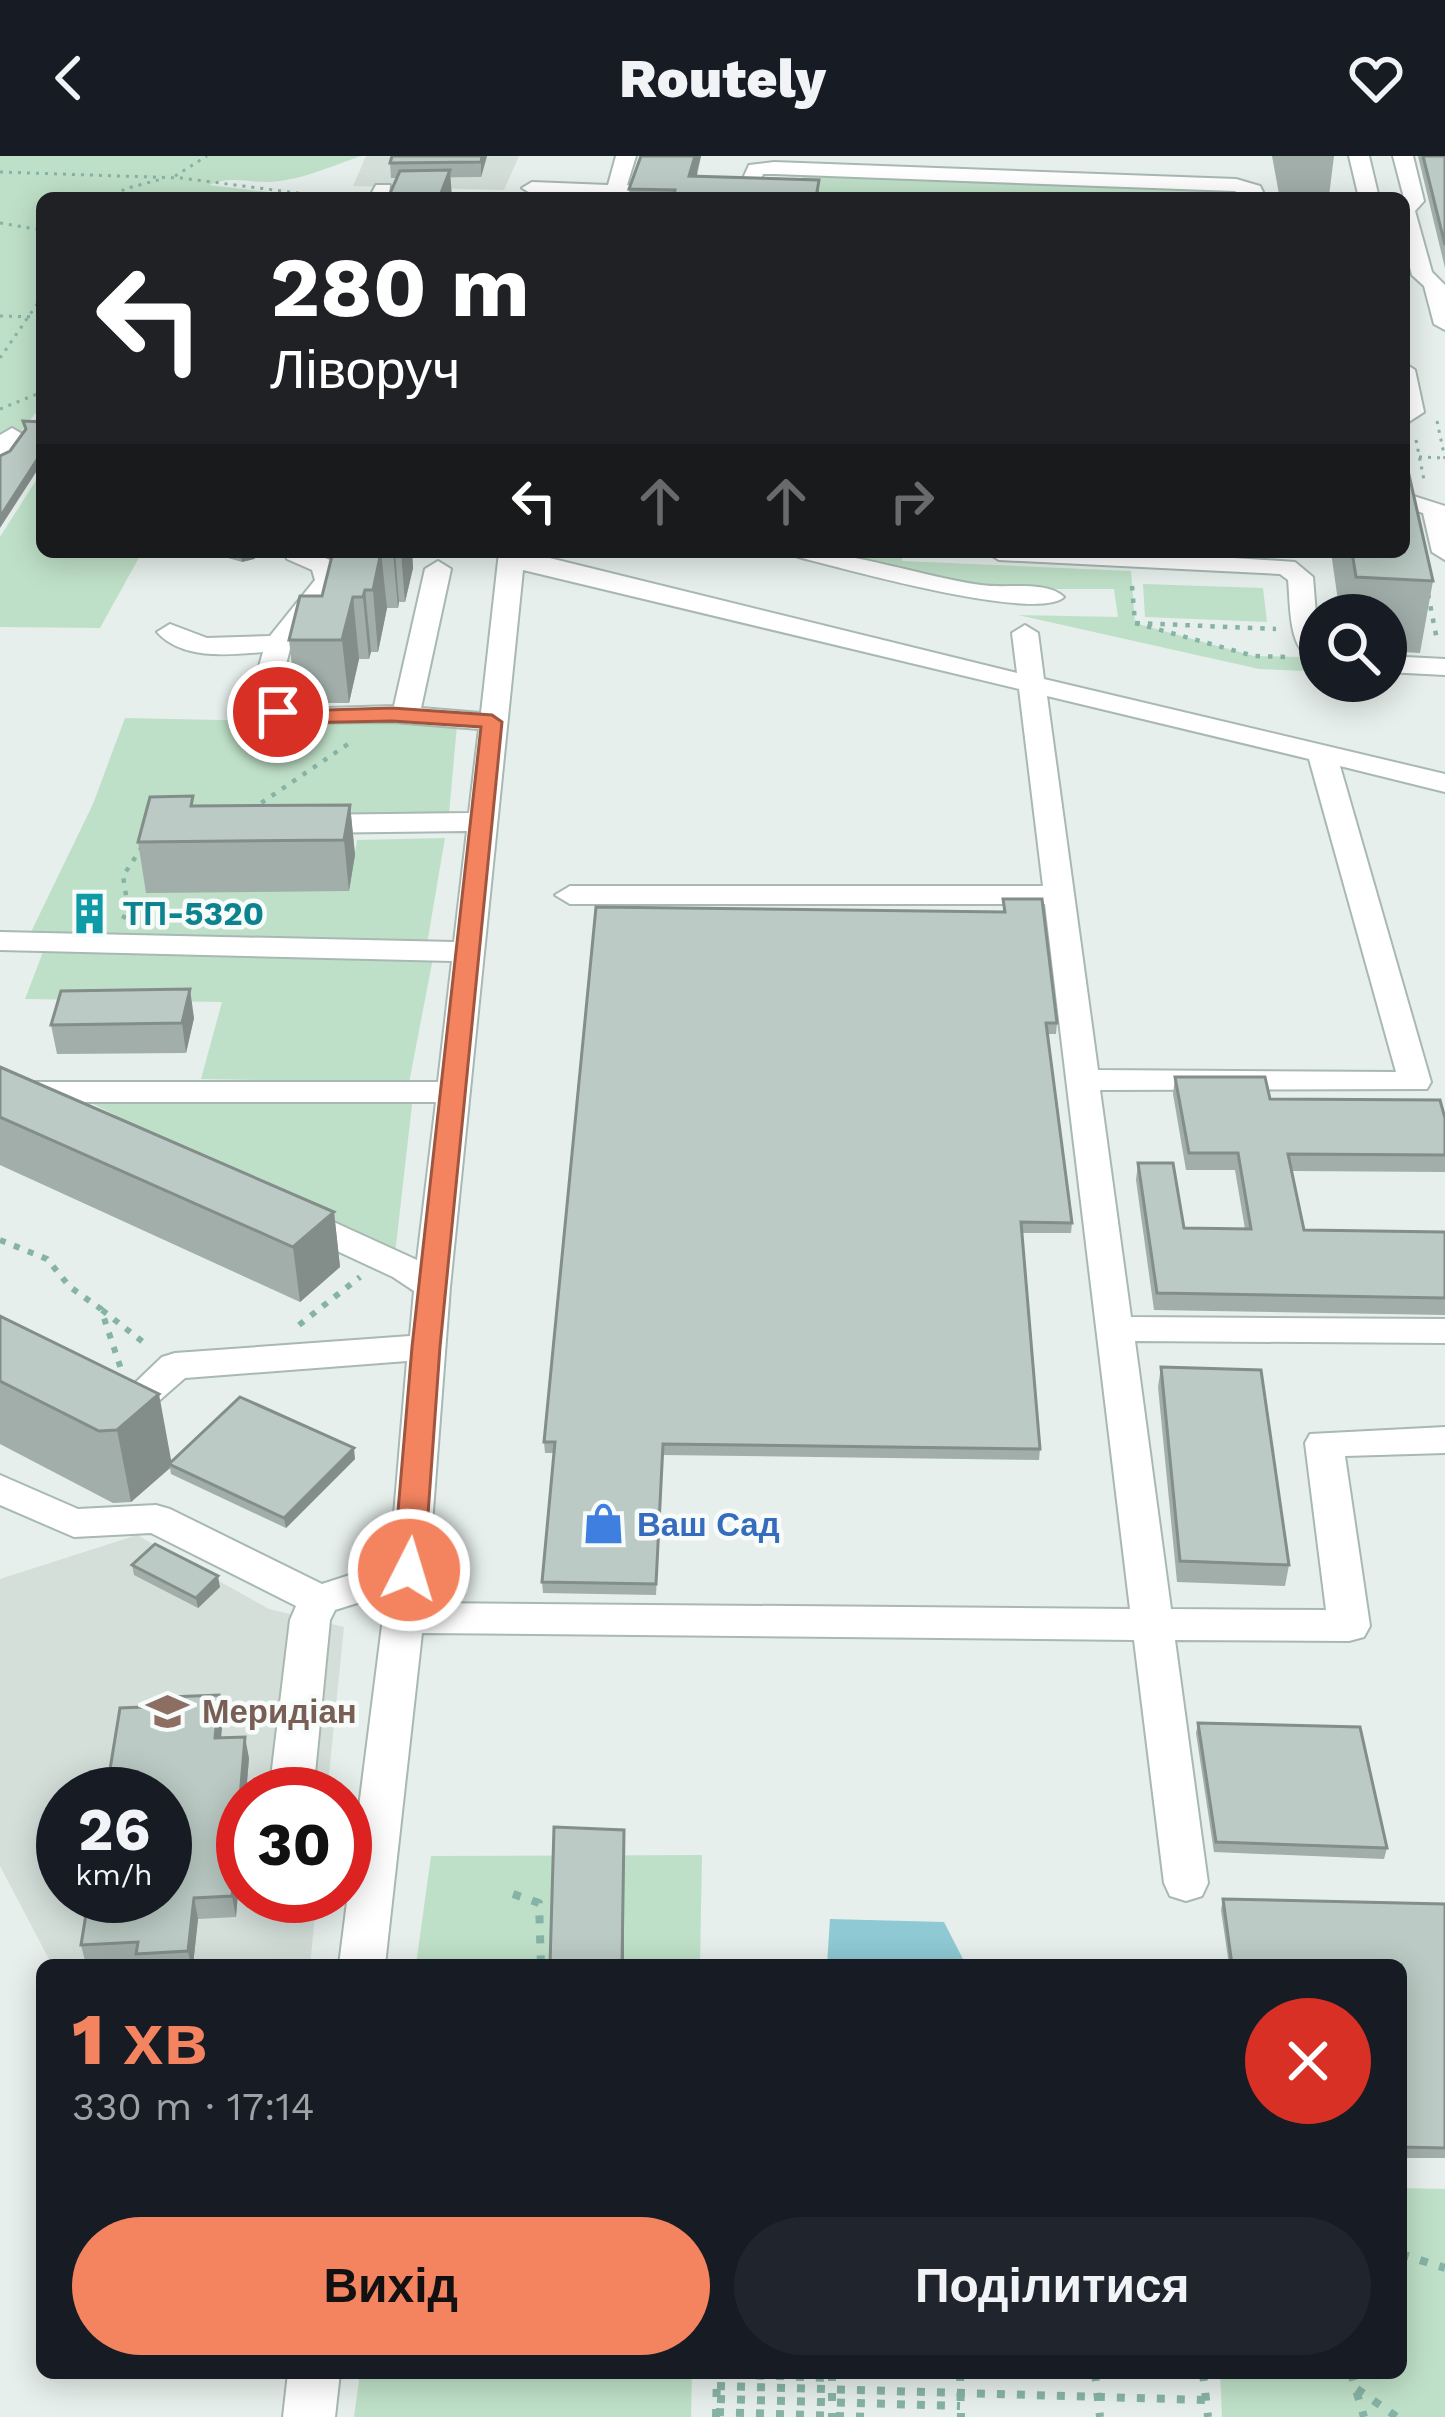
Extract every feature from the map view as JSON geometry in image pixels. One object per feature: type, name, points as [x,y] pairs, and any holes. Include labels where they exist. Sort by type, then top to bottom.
[{"type":"street","points":[[616,192],[626,156]]},
{"type":"street","points":[[1359,156],[1368,192]]},
{"type":"street","points":[[1403,156],[1414,201],[1410,205]]},
{"type":"street","points":[[780,191],[784,169]]},
{"type":"street","points":[[731,192],[756,170],[784,169],[1235,185],[1254,192]]},
{"type":"street","points":[[833,171],[836,192]]},
{"type":"street","points":[[532,187],[591,192]]},
{"type":"street","points":[[1410,225],[1422,274],[1434,283],[1445,324]]},
{"type":"street","points":[[1410,505],[1441,530]]},
{"type":"street","points":[[305,558],[323,566],[328,581],[278,644],[264,698],[278,712],[290,717],[399,715],[492,722]]},
{"type":"street","points":[[363,1959],[409,1570],[426,1347],[512,558]]},
{"type":"street","points":[[520,558],[1445,783]]},
{"type":"street","points":[[832,558],[981,593],[1051,596]]},
{"type":"street","points":[[1148,558],[1275,565],[1300,577],[1302,594]]},
{"type":"street","points":[[399,715],[438,569]]},
{"type":"street","points":[[170,632],[180,640],[207,645],[278,644]]},
{"type":"street","points":[[1025,633],[1186,1883]]},
{"type":"street","points":[[1407,664],[1443,663]]},
{"type":"street","points":[[1083,1080],[1415,1082],[1322,754]]},
{"type":"street","points":[[260,819],[484,822]]},
{"type":"street","points":[[569,895],[1058,895]]},
{"type":"street","points":[[0,941],[469,952]]},
{"type":"street","points":[[13,1088],[454,1092]]},
{"type":"street","points":[[13,1088],[110,1131]]},
{"type":"street","points":[[257,1200],[433,1287]]},
{"type":"street","points":[[1117,1328],[1445,1331]]},
{"type":"street","points":[[132,1405],[175,1366],[426,1347]]},
{"type":"street","points":[[403,1618],[1349,1626],[1324,1443],[1445,1440]]},
{"type":"street","points":[[0,1489],[74,1523],[156,1519],[319,1600],[409,1570]]},
{"type":"street","points":[[294,1767],[310,1620],[319,1600]]},
{"type":"street","points":[[309,2417],[313,2379]]},
{"type":"path","points":[[121,192],[181,175],[207,156]]},
{"type":"path","points":[[0,172],[168,178],[286,192]]},
{"type":"path","points":[[0,223],[36,229]]},
{"type":"path","points":[[0,358],[36,306]]},
{"type":"path","points":[[0,316],[36,316]]},
{"type":"path","points":[[0,409],[36,394]]},
{"type":"path","points":[[1411,396],[1419,457],[1441,530]]},
{"type":"path","points":[[1419,457],[1445,458]]},
{"type":"path","points":[[1130,558],[1135,623]]},
{"type":"path","points":[[1135,623],[1295,629],[1275,565]]},
{"type":"path","points":[[1425,579],[1443,663]]},
{"type":"path","points":[[1135,623],[1254,656],[1299,657]]},
{"type":"path","points":[[260,819],[399,715]]},
{"type":"path","points":[[113,944],[128,908],[120,891],[124,868],[150,837]]},
{"type":"path","points":[[0,1240],[46,1259],[70,1287],[175,1366]]},
{"type":"path","points":[[254,1360],[384,1259]]},
{"type":"path","points":[[101,1310],[132,1405]]},
{"type":"path","points":[[513,1894],[539,1903],[541,1959]]},
{"type":"path","points":[[1407,2256],[1445,2268]]},
{"type":"path","points":[[716,2379],[716,2415],[870,2417]]},
{"type":"path","points":[[717,2393],[960,2412],[960,2379]]},
{"type":"path","points":[[1095,2379],[1100,2417]]},
{"type":"path","points":[[1204,2379],[1208,2417]]},
{"type":"path","points":[[1353,2379],[1364,2417]]},
{"type":"path","points":[[832,2380],[832,2416]]},
{"type":"path","points":[[717,2393],[832,2380],[960,2392],[1205,2400]]},
{"type":"path","points":[[1357,2389],[1397,2417]]},
{"type":"shaded area","points":[[366,156],[519,156],[504,190],[353,186]]},
{"type":"shaded area","name":"Меридіан","points":[[137,1535],[269,1609],[344,1627],[330,1767],[216,1767],[216,1923],[314,1923],[311,1959],[49,1959],[0,1866],[0,1579]]},
{"type":"green space","points":[[0,156],[361,156],[290,179],[209,185],[269,192],[36,192],[36,413],[0,458]]},
{"type":"green space","points":[[804,171],[1234,186],[1242,192],[800,192]]},
{"type":"green space","points":[[36,480],[36,558],[139,558],[100,628],[0,627],[0,537]]},
{"type":"green space","points":[[850,558],[1131,571],[1135,623],[1254,656],[1299,657],[1299,671],[1259,669],[1018,615],[1118,617],[1114,589],[982,589]]},
{"type":"green space","points":[[1143,584],[1263,588],[1267,622],[1145,617]]},
{"type":"green space","points":[[125,718],[457,725],[449,814],[291,822],[270,805],[184,812],[349,891],[357,840],[445,838],[427,944],[30,934],[93,804]]},
{"type":"green space","points":[[43,952],[433,958],[409,1083],[201,1079],[222,1002],[25,999]]},
{"type":"green space","points":[[413,1096],[395,1254],[91,1103]]},
{"type":"green space","points":[[702,1855],[700,1959],[417,1959],[431,1856]]},
{"type":"green space","points":[[1407,2188],[1445,2189],[1445,2417],[1222,2417],[1220,2379],[1407,2379]]},
{"type":"green space","points":[[359,2379],[692,2379],[691,2417],[354,2417]]},
{"type":"water","points":[[830,1919],[944,1922],[963,1959],[827,1959]]},
{"type":"building","points":[[392,156],[482,156],[481,162],[390,163]]},
{"type":"building","points":[[641,156],[695,156],[689,176],[819,180],[817,192],[629,189]]},
{"type":"building","points":[[1423,156],[1445,156],[1445,245]]},
{"type":"building","points":[[450,170],[441,192],[391,192],[400,171]]},
{"type":"building","points":[[23,421],[36,422],[36,461],[0,517],[0,456],[10,451],[26,429]]},
{"type":"building","points":[[1410,479],[1433,581],[1356,577],[1353,558],[1410,558]]},
{"type":"building","points":[[332,558],[380,558],[373,590],[353,597],[342,640],[289,640],[300,596],[322,596]]},
{"type":"building","points":[[193,796],[191,806],[350,805],[344,840],[138,842],[150,797]]},
{"type":"building","points":[[1003,899],[1042,899],[1057,1023],[1046,1023],[1072,1223],[1021,1222],[1040,1449],[663,1444],[656,1584],[542,1582],[555,1442],[544,1442],[596,907],[1005,912]]},
{"type":"building","points":[[190,989],[182,1023],[51,1025],[61,991]]},
{"type":"building","points":[[0,1067],[334,1212],[293,1247],[0,1117]]},
{"type":"building","points":[[1175,1077],[1265,1077],[1270,1099],[1440,1100],[1445,1155],[1288,1154],[1304,1230],[1445,1232],[1445,1298],[1157,1293],[1138,1163],[1173,1163],[1184,1228],[1251,1229],[1238,1153],[1189,1153]]},
{"type":"building","points":[[0,1316],[159,1394],[117,1430],[99,1431],[0,1381]]},
{"type":"building","points":[[1161,1367],[1261,1370],[1289,1565],[1180,1561]]},
{"type":"building","points":[[240,1397],[354,1448],[284,1518],[169,1464]]},
{"type":"building","points":[[155,1544],[218,1576],[196,1598],[132,1565]]},
{"type":"building","points":[[219,1695],[215,1738],[245,1737],[243,1767],[216,1767],[216,1897],[194,1898],[192,1916],[192,1767],[110,1767],[120,1708],[168,1706],[169,1697]]},
{"type":"building","points":[[1198,1723],[1360,1727],[1387,1848],[1216,1842]]},
{"type":"building","points":[[554,1827],[624,1830],[622,1959],[550,1959]]},
{"type":"building","points":[[1223,1899],[1445,1904],[1445,2148],[1407,2147],[1407,1959],[1231,1959]]},
{"type":"building","points":[[85,1923],[191,1923],[188,1951],[136,1954],[138,1942],[81,1945]]},
{"type":"place","name":"ТП-5320","points":[[89,913]]},
{"type":"place","name":"Ваш Сад","points":[[603,1524]]},
{"type":"place","name":"Меридіан","points":[[168,1711]]},
{"type":"route","points":[[278,712],[290,717],[392,714],[492,722],[426,1347],[409,1570]]}]
